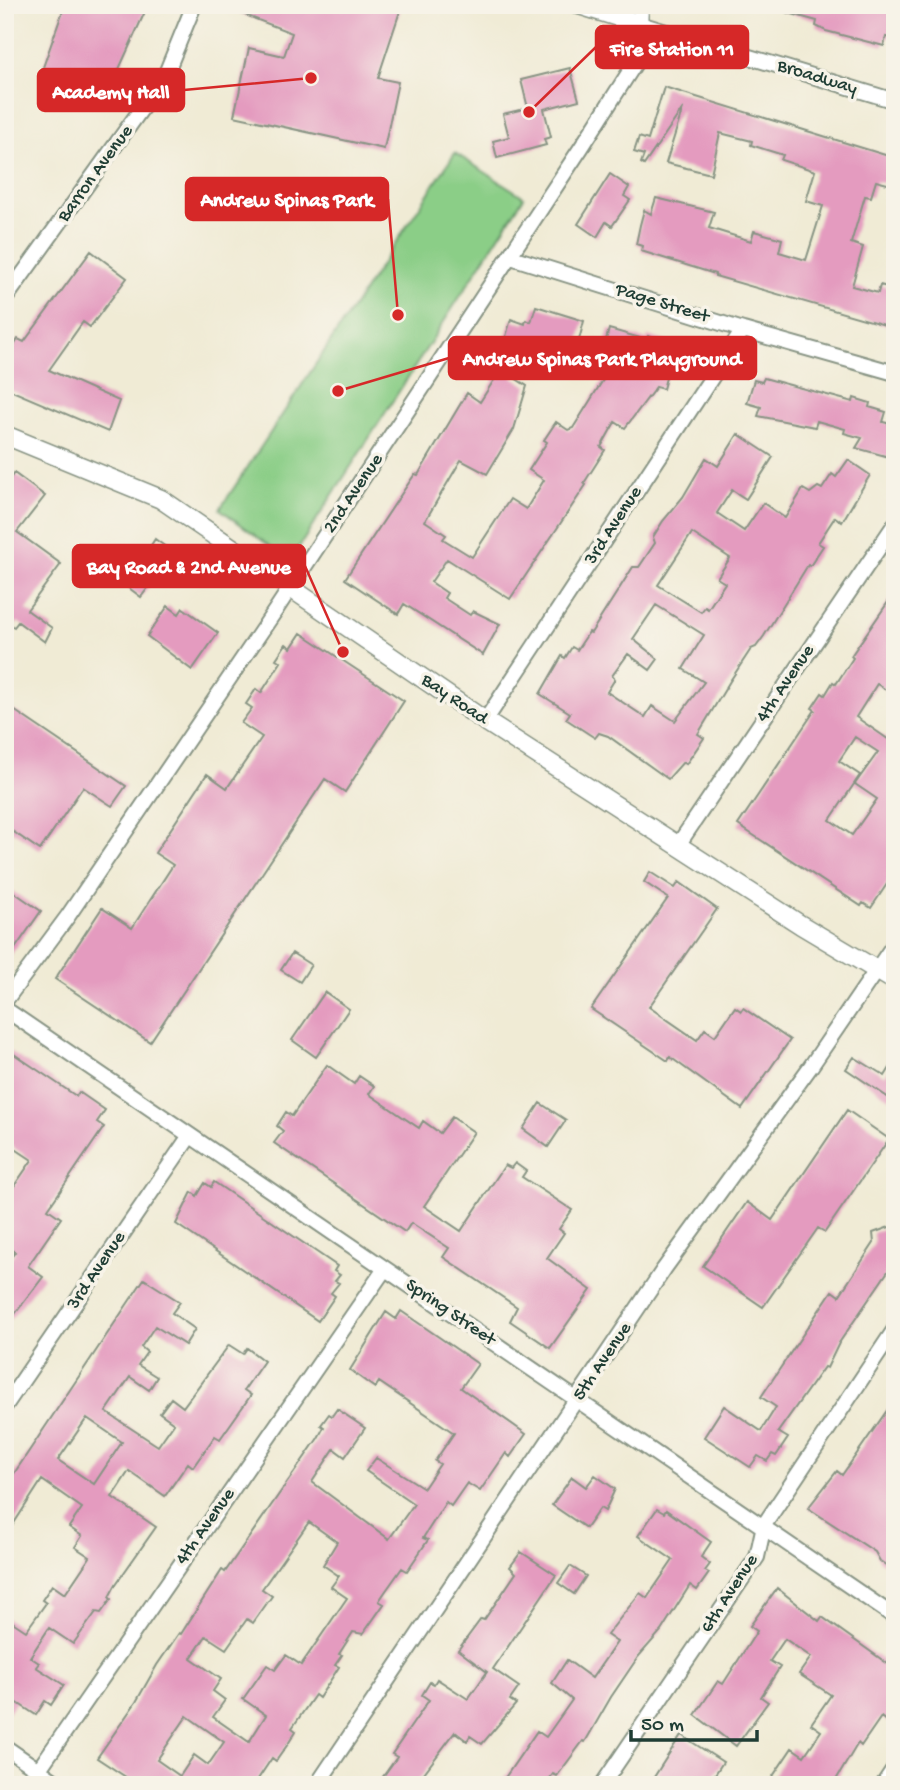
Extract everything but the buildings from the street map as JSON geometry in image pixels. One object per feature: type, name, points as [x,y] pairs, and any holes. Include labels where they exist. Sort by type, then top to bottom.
[{"type":"street","name":"Barron Avenue","points":[[5,299],[165,76],[194,5]]},
{"type":"street","name":"Broadway","points":[[579,5],[895,101]]},
{"type":"street","name":"2nd Avenue","points":[[5,1001],[75,905],[290,589],[511,257],[639,57],[641,5]]},
{"type":"street","name":"Page Street","points":[[511,257],[743,330],[895,373]]},
{"type":"street","name":"3rd Avenue","points":[[485,721],[743,330]]},
{"type":"street","name":"Bay Road","points":[[5,435],[161,499],[485,721],[801,925],[895,981]]},
{"type":"street","name":"4th Avenue","points":[[678,845],[895,524]]},
{"type":"street","name":"5th Avenue","points":[[317,1785],[730,1174],[811,1066],[895,943]]},
{"type":"street","name":"Spring Street","points":[[5,1009],[895,1617]]},
{"type":"street","name":"3rd Avenue","points":[[5,1406],[189,1137]]},
{"type":"street","name":"4th Avenue","points":[[28,1785],[384,1270]]},
{"type":"street","name":"6th Avenue","points":[[602,1785],[757,1557],[764,1525],[895,1329]]},
{"type":"street","points":[[5,1747],[60,1785]]},
{"type":"street","points":[[883,1785],[895,1767]]},
{"type":"green space","points":[[455,153],[524,197],[290,561],[220,509]]},
{"type":"place","name":"Academy Hall","points":[[311,78]]},
{"type":"place","name":"Fire Station 11","points":[[529,112]]},
{"type":"place","name":"Andrew Spinas Park","points":[[398,315]]},
{"type":"place","name":"Andrew Spinas Park Playground","points":[[338,391]]},
{"type":"place","name":"Bay Road & 2nd Avenue","points":[[343,652]]}]
